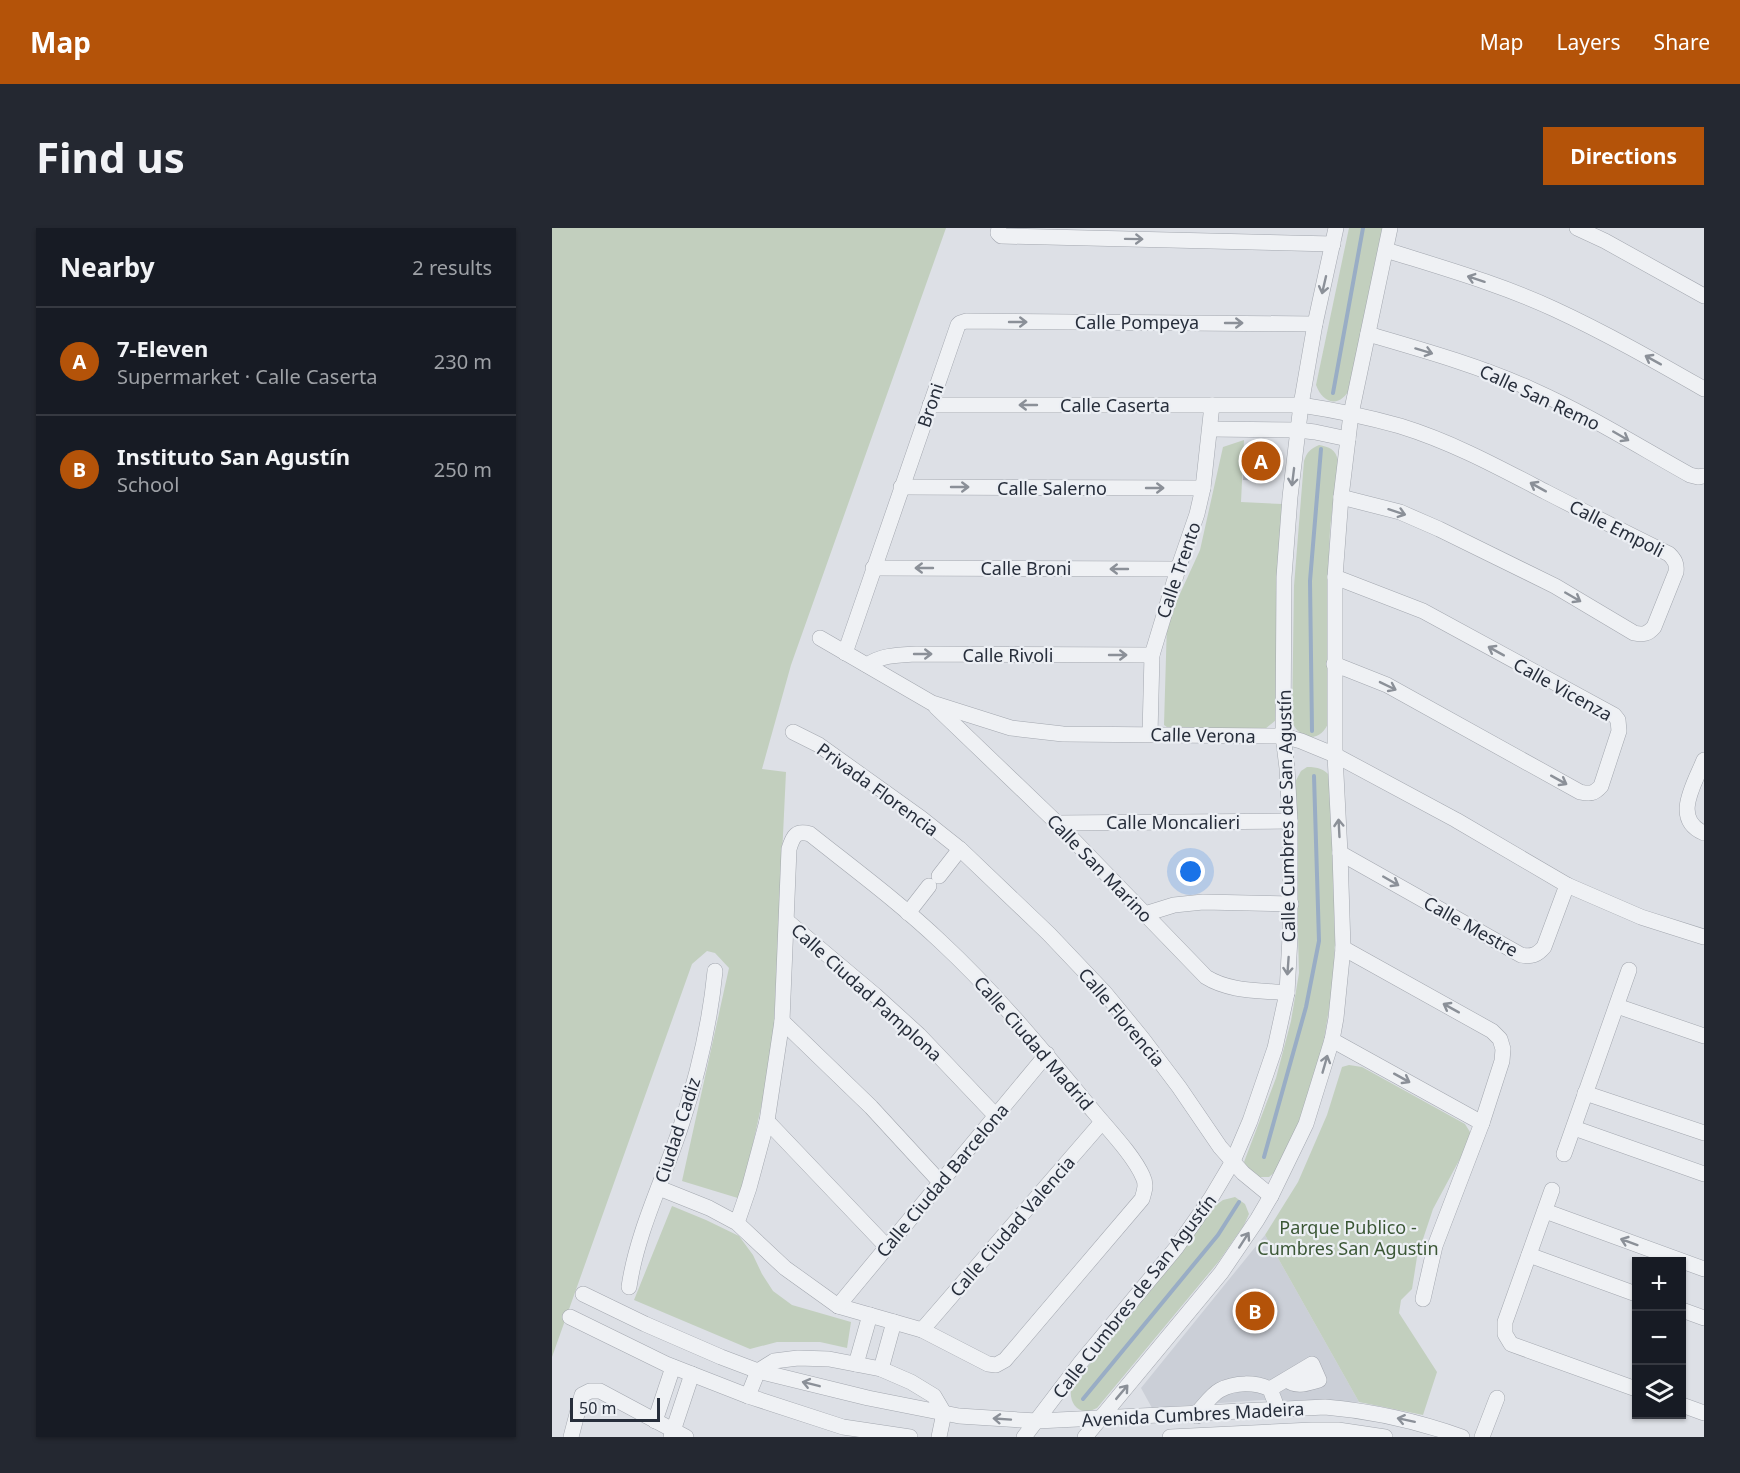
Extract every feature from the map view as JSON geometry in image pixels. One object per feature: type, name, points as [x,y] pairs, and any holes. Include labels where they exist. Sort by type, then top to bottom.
[{"type":"street","points":[[999,228],[998,233],[1001,236],[1333,244]]},
{"type":"street","name":"Calle Cumbres de San Agustín","points":[[1024,1437],[1081,1362],[1176,1248],[1212,1198],[1233,1161],[1250,1121],[1275,1048],[1287,993],[1291,904],[1290,821],[1283,736],[1284,577],[1290,497],[1301,405],[1315,324],[1336,228]]},
{"type":"street","points":[[1085,1437],[1221,1273],[1271,1196],[1306,1124],[1332,1040],[1343,948],[1335,755],[1335,577],[1341,497],[1351,414],[1390,228]]},
{"type":"street","points":[[1577,228],[1704,296]]},
{"type":"street","points":[[1386,250],[1501,287],[1554,309],[1611,337],[1704,389]]},
{"type":"street","name":"Calle Pompeya","points":[[960,322],[1315,324]]},
{"type":"street","name":"Broni","points":[[901,488],[960,322]]},
{"type":"street","name":"Calle San Remo","points":[[1368,333],[1474,366],[1533,390],[1598,423],[1690,476],[1704,476]]},
{"type":"street","name":"Calle Caserta","points":[[930,405],[1301,405]]},
{"type":"street","name":"Calle Trento","points":[[1150,734],[1152,655],[1197,514],[1203,488],[1212,405]]},
{"type":"street","name":"Calle Empoli","points":[[1301,405],[1400,426],[1451,444],[1501,467],[1669,554],[1677,566],[1676,572],[1654,627],[1650,632],[1642,635],[1634,633],[1555,586],[1439,529],[1400,512],[1341,497]]},
{"type":"street","points":[[1210,429],[1298,430],[1348,439]]},
{"type":"street","points":[[845,653],[901,488]]},
{"type":"street","name":"Calle Salerno","points":[[901,488],[1203,488]]},
{"type":"street","name":"Calle Broni","points":[[873,568],[1178,569]]},
{"type":"street","name":"Calle Vicenza","points":[[1334,664],[1387,685],[1580,792],[1589,794],[1596,792],[1601,786],[1619,730],[1618,720],[1614,715],[1423,612],[1335,577]]},
{"type":"street","name":"Calle Verona","points":[[820,638],[932,703],[1011,728],[1063,734],[1283,736],[1301,741],[1335,755],[1436,809],[1566,885],[1641,917],[1704,937]]},
{"type":"street","name":"Calle Rivoli","points":[[867,665],[877,658],[916,654],[1152,655]]},
{"type":"street","name":"Calle San Marino","points":[[932,703],[1057,824],[1206,977],[1217,984],[1231,987],[1287,993]]},
{"type":"street","name":"Privada Florencia","points":[[793,732],[819,745],[960,849]]},
{"type":"street","points":[[1704,760],[1688,800],[1687,813],[1691,825],[1704,833]]},
{"type":"street","name":"Calle Moncalieri","points":[[1057,824],[1290,821]]},
{"type":"street","name":"Calle Ciudad Madrid","points":[[659,1188],[709,1208],[737,1223],[785,1268],[838,1306],[922,1330],[988,1364],[996,1365],[1005,1360],[1142,1199],[1145,1182],[1135,1163],[1047,1054],[941,941],[810,834],[802,832],[797,833],[792,839],[789,849],[782,1022],[767,1121],[737,1223]]},
{"type":"street","points":[[908,913],[960,849]]},
{"type":"street","name":"Calle Florencia","points":[[960,849],[1049,934],[1106,993],[1142,1038],[1220,1146],[1243,1173],[1271,1196]]},
{"type":"street","name":"Calle Mestre","points":[[1340,853],[1521,956],[1530,957],[1538,954],[1544,947],[1566,885]]},
{"type":"street","points":[[1145,914],[1174,905],[1203,902],[1291,904]]},
{"type":"street","name":"Calle Ciudad Pamplona","points":[[787,921],[875,994],[919,1035],[996,1116]]},
{"type":"street","points":[[1343,948],[1492,1031],[1500,1039],[1503,1049],[1502,1060],[1482,1123],[1435,1246],[1423,1299]]},
{"type":"street","points":[[1564,1154],[1629,970]]},
{"type":"street","name":"Ciudad Cadiz","points":[[629,1287],[638,1246],[680,1128],[695,1076],[710,1017],[715,971]]},
{"type":"street","points":[[1617,1006],[1704,1036]]},
{"type":"street","points":[[782,1022],[872,1107],[940,1182]]},
{"type":"street","points":[[1332,1040],[1482,1123]]},
{"type":"street","name":"Calle Ciudad Barcelona","points":[[838,1306],[1047,1054]]},
{"type":"street","points":[[1586,1093],[1704,1133]]},
{"type":"street","points":[[767,1121],[887,1247]]},
{"type":"street","name":"Calle Ciudad Valencia","points":[[922,1330],[1102,1122]]},
{"type":"street","points":[[1574,1128],[1704,1174]]},
{"type":"street","points":[[1552,1190],[1504,1322],[1506,1334],[1511,1344],[1632,1388]]},
{"type":"street","points":[[1545,1210],[1704,1269]]},
{"type":"street","points":[[1529,1255],[1632,1293]]},
{"type":"street","name":"Avenida Cumbres Madeira","points":[[583,1294],[721,1357],[758,1371],[868,1398],[959,1416],[1037,1421],[1325,1407],[1360,1410],[1426,1431],[1462,1437]]},
{"type":"street","points":[[1685,1311],[1704,1318]]},
{"type":"street","points":[[856,1365],[870,1315]]},
{"type":"street","points":[[617,1340],[628,1316]]},
{"type":"street","points":[[570,1317],[673,1367],[748,1396],[843,1427],[910,1437]]},
{"type":"street","points":[[881,1369],[894,1322]]},
{"type":"street","points":[[748,1396],[758,1371],[774,1361],[798,1358],[829,1359],[881,1369],[911,1382],[934,1396],[944,1413],[939,1437]]},
{"type":"street","points":[[655,1421],[673,1367]]},
{"type":"street","points":[[571,1437],[580,1399],[584,1393],[591,1391],[600,1391],[677,1435],[692,1374]]},
{"type":"street","points":[[1270,1389],[1287,1380]]},
{"type":"street","points":[[1198,1436],[1196,1414],[1218,1391],[1234,1385],[1259,1384],[1270,1389],[1278,1410]]},
{"type":"street","points":[[1482,1437],[1497,1398]]},
{"type":"street","points":[[1686,1406],[1704,1413]]},
{"type":"street","points":[[1217,1413],[1219,1436]]},
{"type":"street","name":"Avenida Cumbres Madeira","points":[[1170,1437],[1338,1431],[1385,1437]]},
{"type":"shaded area","points":[[1265,1235],[1359,1402],[1262,1400],[1152,1408],[1141,1388]]},
{"type":"green space","points":[[552,228],[946,228],[791,665],[762,769],[786,772],[774,1024],[768,1075],[741,1199],[682,1181],[729,968],[715,953],[707,951],[692,964],[552,1357]]},
{"type":"green space","points":[[1349,228],[1383,228],[1351,387],[1342,398],[1333,401],[1323,397],[1316,385]]},
{"type":"green space","points":[[1244,440],[1241,502],[1282,504],[1276,720],[1265,729],[1171,730],[1164,725],[1167,622],[1200,550],[1223,447]]},
{"type":"green space","points":[[1319,445],[1332,449],[1338,461],[1330,529],[1327,607],[1329,721],[1322,733],[1311,737],[1301,733],[1292,722],[1294,586],[1304,461],[1309,451]]},
{"type":"green space","points":[[1307,767],[1320,769],[1331,777],[1335,942],[1333,985],[1323,1045],[1295,1135],[1277,1170],[1269,1177],[1259,1177],[1249,1172],[1244,1162],[1276,1078],[1291,1021],[1299,973],[1294,784],[1301,771]]},
{"type":"green space","name":"Parque Publico - Cumbres San Agustin","points":[[1349,1065],[1362,1067],[1465,1124],[1470,1132],[1470,1140],[1433,1209],[1417,1257],[1412,1289],[1401,1300],[1399,1313],[1437,1372],[1423,1415],[1359,1402],[1265,1235],[1298,1182],[1327,1115],[1342,1067]]},
{"type":"green space","points":[[1235,1197],[1245,1204],[1249,1214],[1219,1261],[1097,1408],[1082,1411],[1075,1406],[1072,1399],[1072,1386],[1170,1266],[1216,1205],[1223,1200]]},
{"type":"green space","points":[[672,1206],[739,1236],[753,1255],[773,1291],[792,1305],[851,1322],[847,1348],[820,1342],[777,1342],[750,1349],[634,1300]]},
{"type":"building","points":[[1245,449],[1265,450],[1263,481],[1243,480]]},
{"type":"waterway","points":[[1333,393],[1363,228]]},
{"type":"waterway","points":[[1312,731],[1310,581],[1321,449]]},
{"type":"waterway","points":[[1264,1157],[1306,1007],[1319,941],[1314,776]]},
{"type":"waterway","points":[[1083,1399],[1218,1235],[1239,1202]]},
{"type":"place","name":"7-Eleven","points":[[1261,461]]},
{"type":"place","name":"Instituto San Agustín","points":[[1255,1311]]}]
